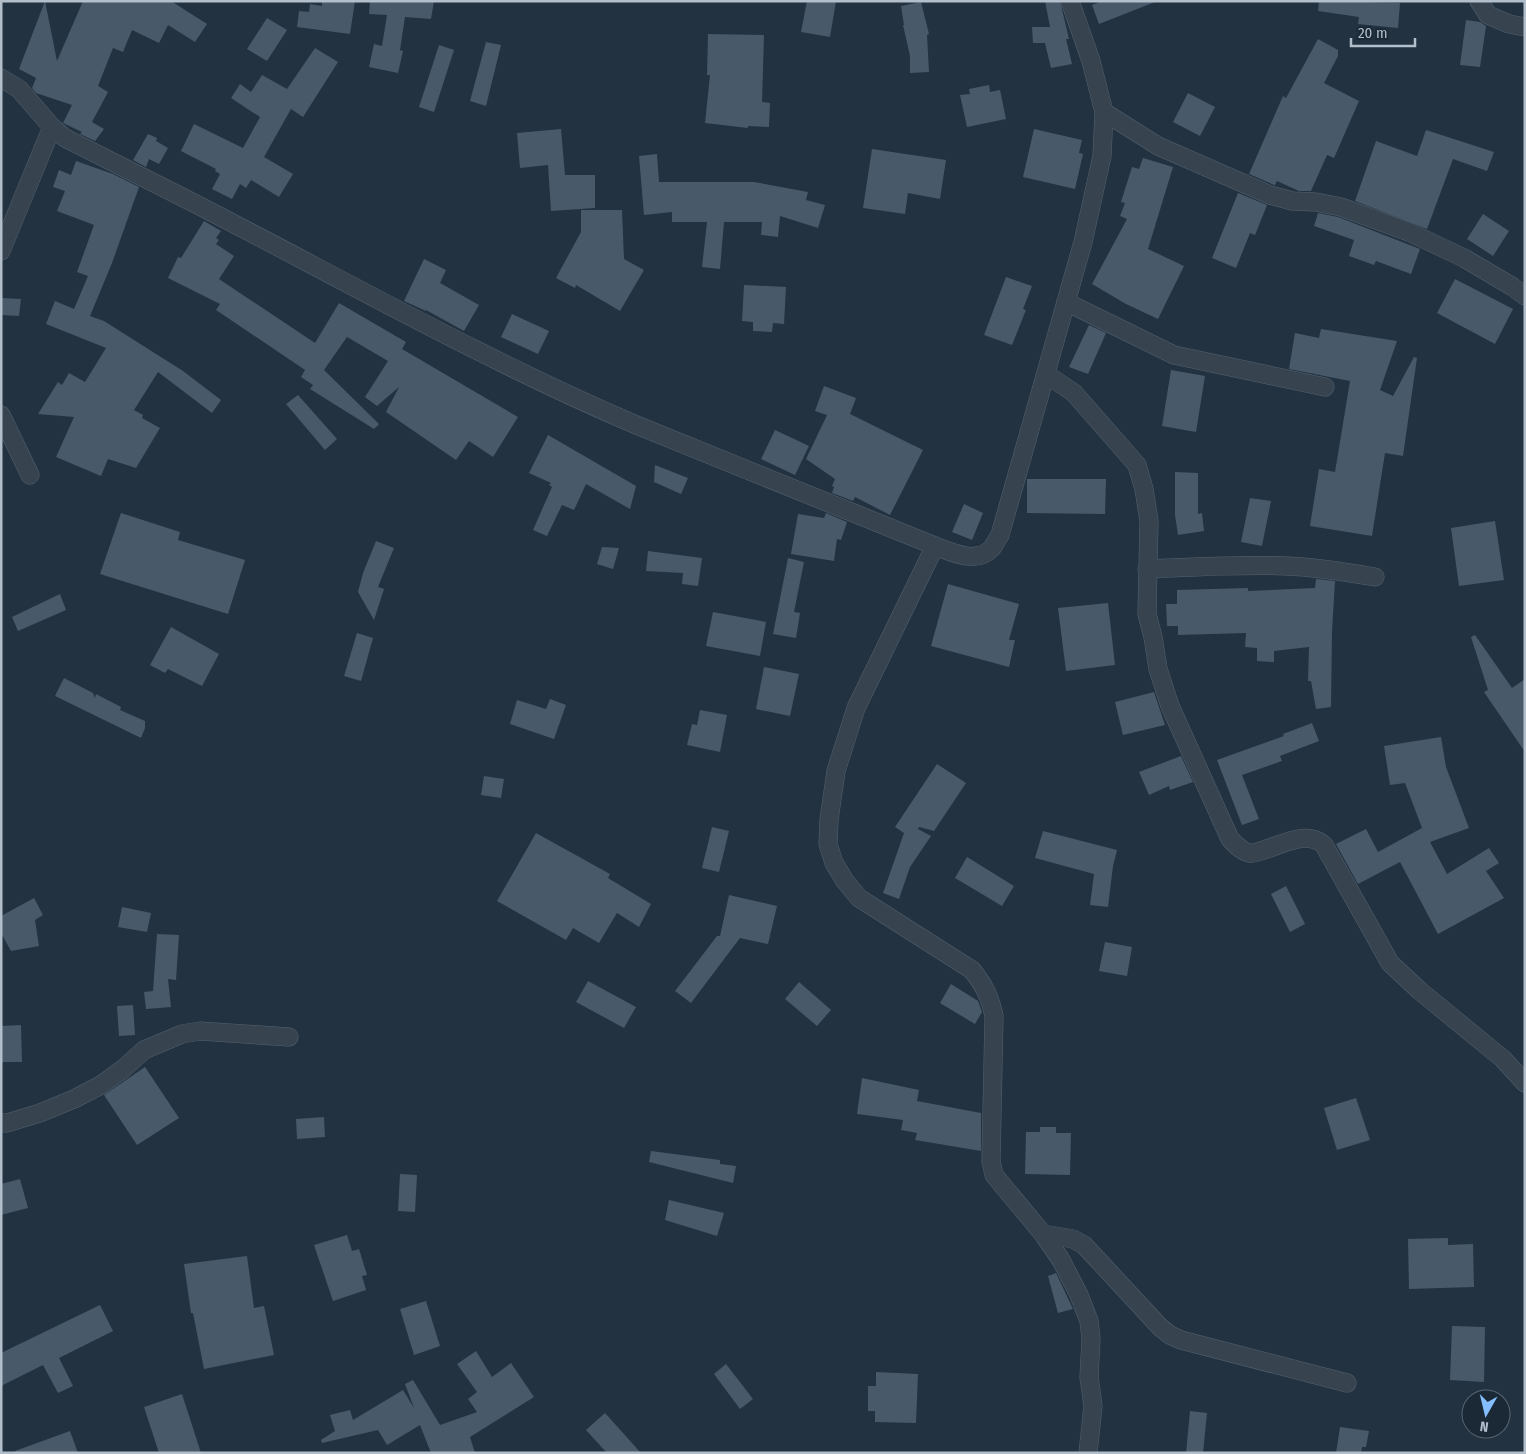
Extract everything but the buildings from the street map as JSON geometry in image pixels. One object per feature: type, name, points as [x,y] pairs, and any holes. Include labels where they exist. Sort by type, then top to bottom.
[{"type":"street","points":[[1,78],[19,89],[52,127],[65,138],[184,198],[406,316],[597,408],[934,546],[956,554],[974,557],[990,550],[1000,535],[1083,242],[1102,156],[1104,112],[1091,61],[1070,1]]},
{"type":"street","points":[[1479,1],[1488,15],[1509,24],[1525,27]]},
{"type":"street","points":[[1104,112],[1158,146],[1270,195],[1292,201],[1316,202],[1341,208],[1416,235],[1464,258],[1525,296]]},
{"type":"street","points":[[1,251],[52,127]]},
{"type":"street","points":[[1066,302],[1174,354],[1325,387]]},
{"type":"street","points":[[1046,374],[1074,393],[1137,465],[1144,489],[1149,520],[1147,614],[1158,668],[1170,706],[1230,839],[1240,849],[1252,854],[1300,839],[1309,837],[1318,839],[1324,845],[1390,963],[1420,991],[1503,1060],[1525,1083]]},
{"type":"street","points":[[1,416],[30,474]]},
{"type":"street","points":[[934,546],[856,708],[836,770],[829,820],[828,844],[834,863],[859,898],[972,970],[984,985],[991,1000],[994,1016],[991,1161],[994,1175],[1043,1234],[1061,1260],[1079,1295],[1089,1321],[1091,1339],[1089,1378],[1093,1406],[1088,1453]]},
{"type":"street","points":[[1147,569],[1231,565],[1287,566],[1329,569],[1375,577]]},
{"type":"street","points":[[1,1122],[7,1123],[40,1113],[74,1099],[101,1085],[144,1050],[182,1034],[200,1031],[289,1037]]},
{"type":"street","points":[[1043,1234],[1073,1239],[1084,1245],[1160,1327],[1170,1335],[1181,1340],[1347,1383]]}]
